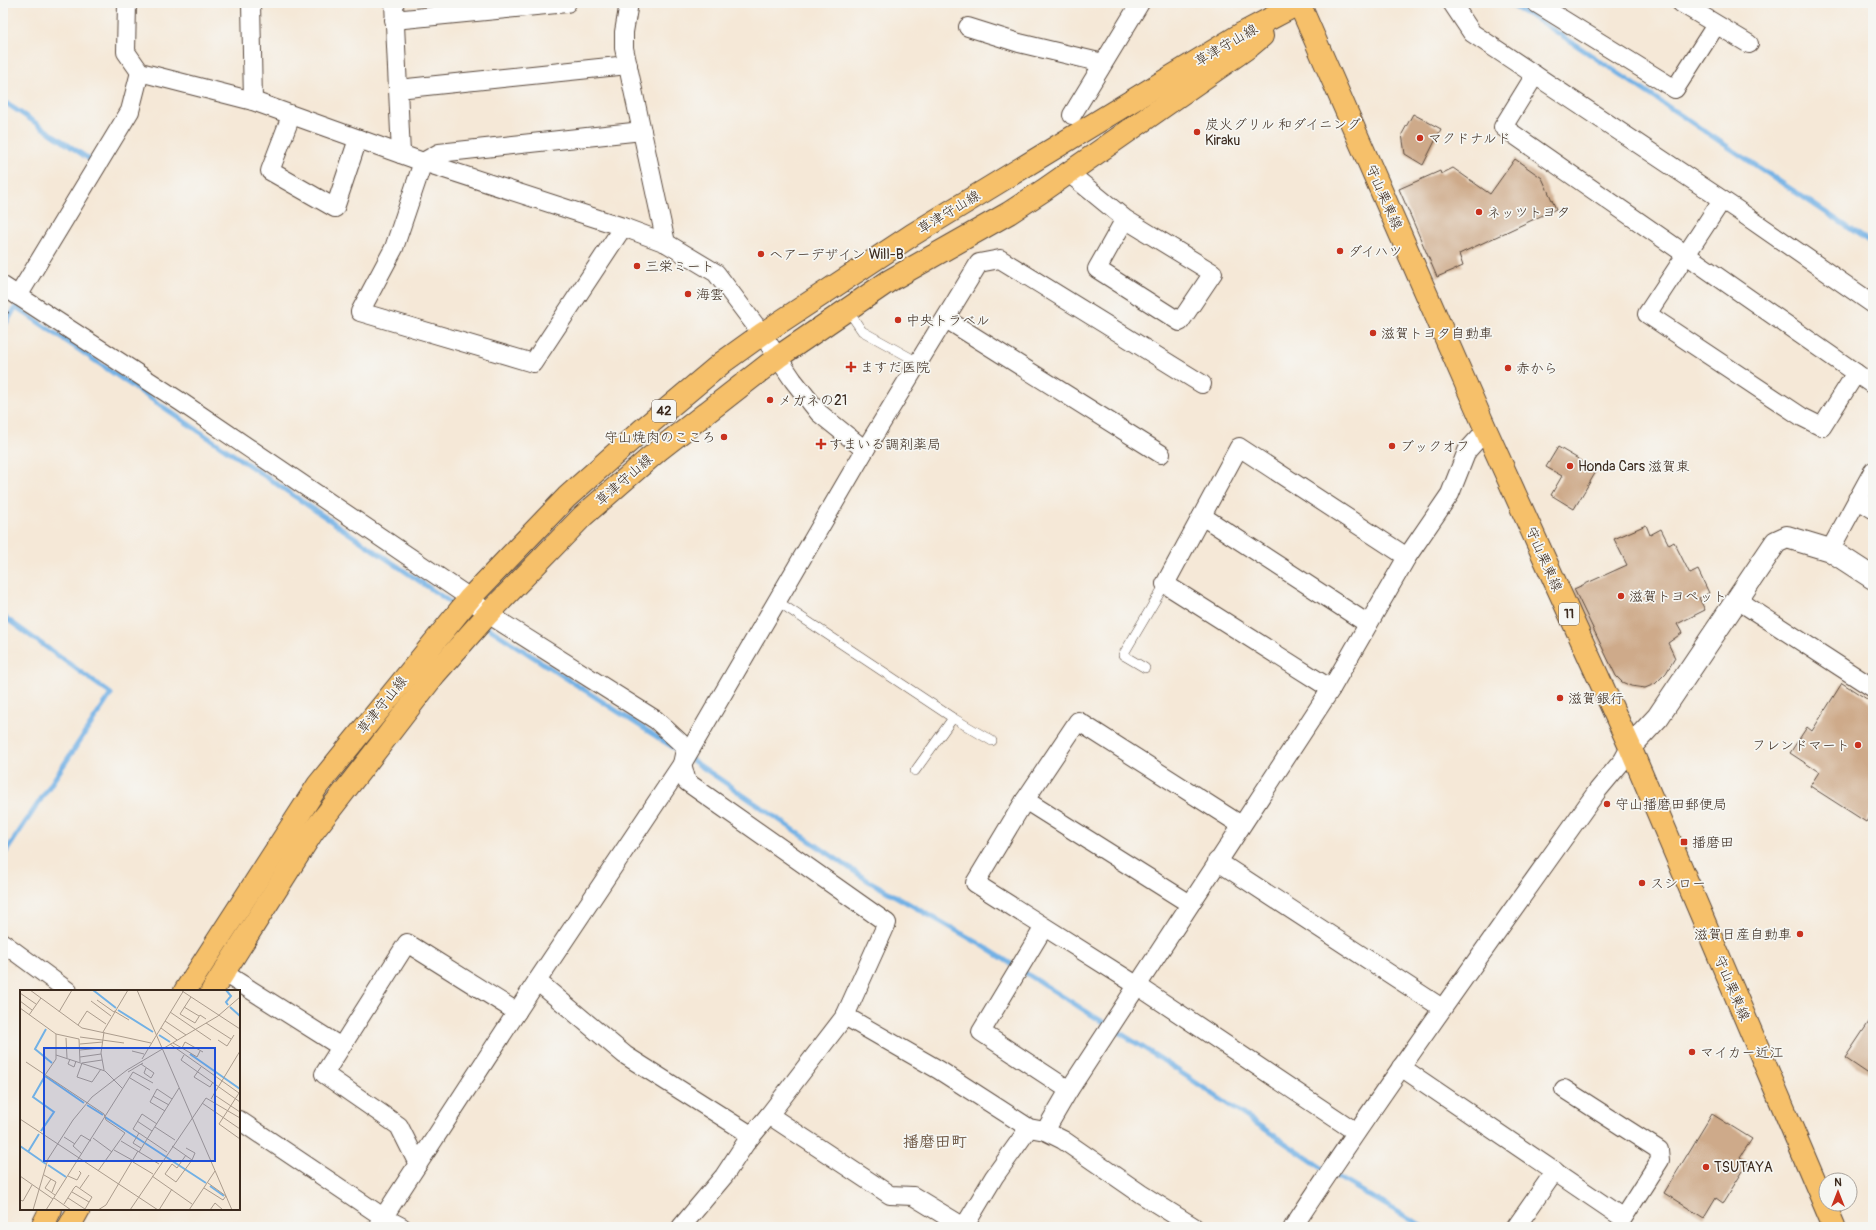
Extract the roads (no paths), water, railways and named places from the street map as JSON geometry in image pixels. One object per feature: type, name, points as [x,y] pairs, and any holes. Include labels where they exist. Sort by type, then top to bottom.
[{"type":"main road","name":"草津守山線","points":[[213,990],[312,833],[435,674],[488,614],[584,516],[660,449],[778,356],[889,281],[1009,213],[1068,174],[1250,46],[1300,3]]},
{"type":"main road","name":"草津守山線","points":[[186,990],[318,785],[470,598],[567,497],[642,430],[723,362],[762,334],[925,226],[1243,33],[1300,3]]},
{"type":"main road","name":"守山栗東線","points":[[1300,3],[1486,430],[1630,747],[1834,1227]]},
{"type":"main road","points":[[42,1227],[50,1210]]},
{"type":"main road","points":[[70,1227],[78,1210]]},
{"type":"street","points":[[127,3],[126,52],[140,72],[253,101],[291,116],[423,162],[623,227],[666,243],[716,273],[778,356],[793,380],[819,413],[865,450]]},
{"type":"street","points":[[250,3],[253,101]]},
{"type":"street","points":[[401,154],[394,12],[567,3]]},
{"type":"street","points":[[629,3],[624,32],[624,48],[666,243]]},
{"type":"street","points":[[1072,115],[1140,3]]},
{"type":"street","points":[[1452,3],[1472,33],[1722,200],[1873,304]]},
{"type":"street","points":[[1536,3],[1675,89],[1716,25]]},
{"type":"street","points":[[1680,3],[1748,44]]},
{"type":"street","points":[[968,27],[1019,43],[1103,63]]},
{"type":"street","points":[[398,89],[628,65]]},
{"type":"street","points":[[140,72],[130,111],[10,291],[181,402],[470,598],[488,614],[656,720],[683,745],[685,750],[682,764],[687,782],[888,923],[845,1016],[769,1115],[751,1135],[724,1176],[681,1227]]},
{"type":"street","points":[[1535,75],[1503,128],[1873,385]]},
{"type":"street","points":[[291,116],[270,170],[335,208],[358,139]]},
{"type":"street","points":[[623,227],[533,363],[360,312],[394,248],[423,162],[439,153],[642,131]]},
{"type":"street","points":[[1068,174],[1125,219],[1213,273],[1180,322],[1097,269],[1125,219]]},
{"type":"street","points":[[1722,200],[1647,314],[1802,417],[1822,427],[1856,373]]},
{"type":"street","points":[[380,1222],[537,981],[682,764],[865,450],[979,263],[1000,259],[1202,384]]},
{"type":"street","points":[[946,319],[1161,454]]},
{"type":"street","points":[[769,1115],[890,1195],[913,1196],[964,1227],[994,1177],[1037,1130],[1069,1090],[1138,986],[1241,824],[1331,689],[1407,557],[1450,494],[1467,451],[1486,430]]},
{"type":"street","points":[[1331,689],[1165,584],[1239,447],[1407,557]]},
{"type":"street","points":[[1830,550],[1873,471]]},
{"type":"street","points":[[1857,499],[1873,509]]},
{"type":"street","points":[[1202,516],[1368,624]]},
{"type":"street","points":[[1293,1227],[1356,1132],[1442,1008],[1598,790],[1623,760],[1630,747],[1658,717],[1736,599],[1776,542],[1787,537],[1830,550],[1873,578]]},
{"type":"street","points":[[1736,599],[1873,688]]},
{"type":"street","points":[[1241,824],[1078,721],[1025,800],[975,883],[1138,986],[1356,1132]]},
{"type":"street","points":[[1025,800],[1190,904]]},
{"type":"street","points":[[1218,861],[1442,1008]]},
{"type":"street","points":[[1044,927],[981,1032],[1069,1090]]},
{"type":"street","points":[[3,943],[67,990]]},
{"type":"street","points":[[418,1164],[399,1126],[324,1074],[407,943],[517,1012]]},
{"type":"street","points":[[224,973],[341,1047]]},
{"type":"street","points":[[537,981],[625,1055],[751,1135]]},
{"type":"street","points":[[845,1016],[891,1044],[939,1070],[1037,1130],[1063,1140],[1141,1194],[1194,1227]]},
{"type":"street","points":[[1401,1067],[1555,1170],[1620,1222],[1660,1160],[1658,1150],[1564,1090]]},
{"type":"street","points":[[240,1121],[380,1222],[402,1227]]},
{"type":"street","points":[[1516,1227],[1555,1170]]},
{"type":"lane","points":[[847,309],[862,331],[918,362]]},
{"type":"lane","points":[[1145,668],[1123,655],[1165,584]]},
{"type":"lane","points":[[777,601],[953,718],[992,741]]},
{"type":"lane","points":[[915,771],[953,718]]},
{"type":"waterway","points":[[1507,3],[1543,23],[1873,244]]},
{"type":"waterway","points":[[3,101],[95,163]]},
{"type":"waterway","points":[[3,328],[17,305]]},
{"type":"waterway","points":[[16,307],[456,606]]},
{"type":"waterway","points":[[3,616],[111,694],[3,856]]},
{"type":"waterway","points":[[484,625],[674,748]]},
{"type":"waterway","points":[[689,758],[867,880],[980,944],[1158,1057],[1322,1168],[1424,1227]]},
{"type":"place","name":"炭火グリル 和ダイニング Kiraku","points":[[1197,132]]},
{"type":"place","name":"マクドナルド","points":[[1420,138]]},
{"type":"place","name":"ネッツトヨタ","points":[[1479,212]]},
{"type":"place","name":"ダイハツ","points":[[1340,251]]},
{"type":"place","name":"ヘアーデザイン Will-B","points":[[761,254]]},
{"type":"place","name":"三栄ミート","points":[[637,266]]},
{"type":"place","name":"海雲","points":[[688,294]]},
{"type":"place","name":"中央トラベル","points":[[898,320]]},
{"type":"place","name":"滋賀トヨタ自動車","points":[[1373,333]]},
{"type":"place","name":"ますだ医院","points":[[851,367]]},
{"type":"place","name":"赤から","points":[[1508,368]]},
{"type":"place","name":"メガネの21","points":[[770,400]]},
{"type":"place","name":"守山焼肉のこころ","points":[[724,437]]},
{"type":"place","name":"すまいる調剤薬局","points":[[821,444]]},
{"type":"place","name":"ブックオフ","points":[[1392,446]]},
{"type":"place","name":"Honda Cars 滋賀東","points":[[1570,466]]},
{"type":"place","name":"滋賀トヨペット","points":[[1621,596]]},
{"type":"place","name":"滋賀銀行","points":[[1560,698]]},
{"type":"place","name":"フレンドマート","points":[[1858,745]]},
{"type":"place","name":"守山播磨田郵便局","points":[[1607,804]]},
{"type":"place","name":"播磨田","points":[[1684,842]]},
{"type":"place","name":"スシロー","points":[[1642,883]]},
{"type":"place","name":"滋賀日産自動車","points":[[1800,934]]},
{"type":"place","name":"マイカー近江","points":[[1692,1052]]},
{"type":"place","name":"TSUTAYA","points":[[1706,1167]]},
{"type":"district","name":"播磨田町","points":[[935,1142]]}]
